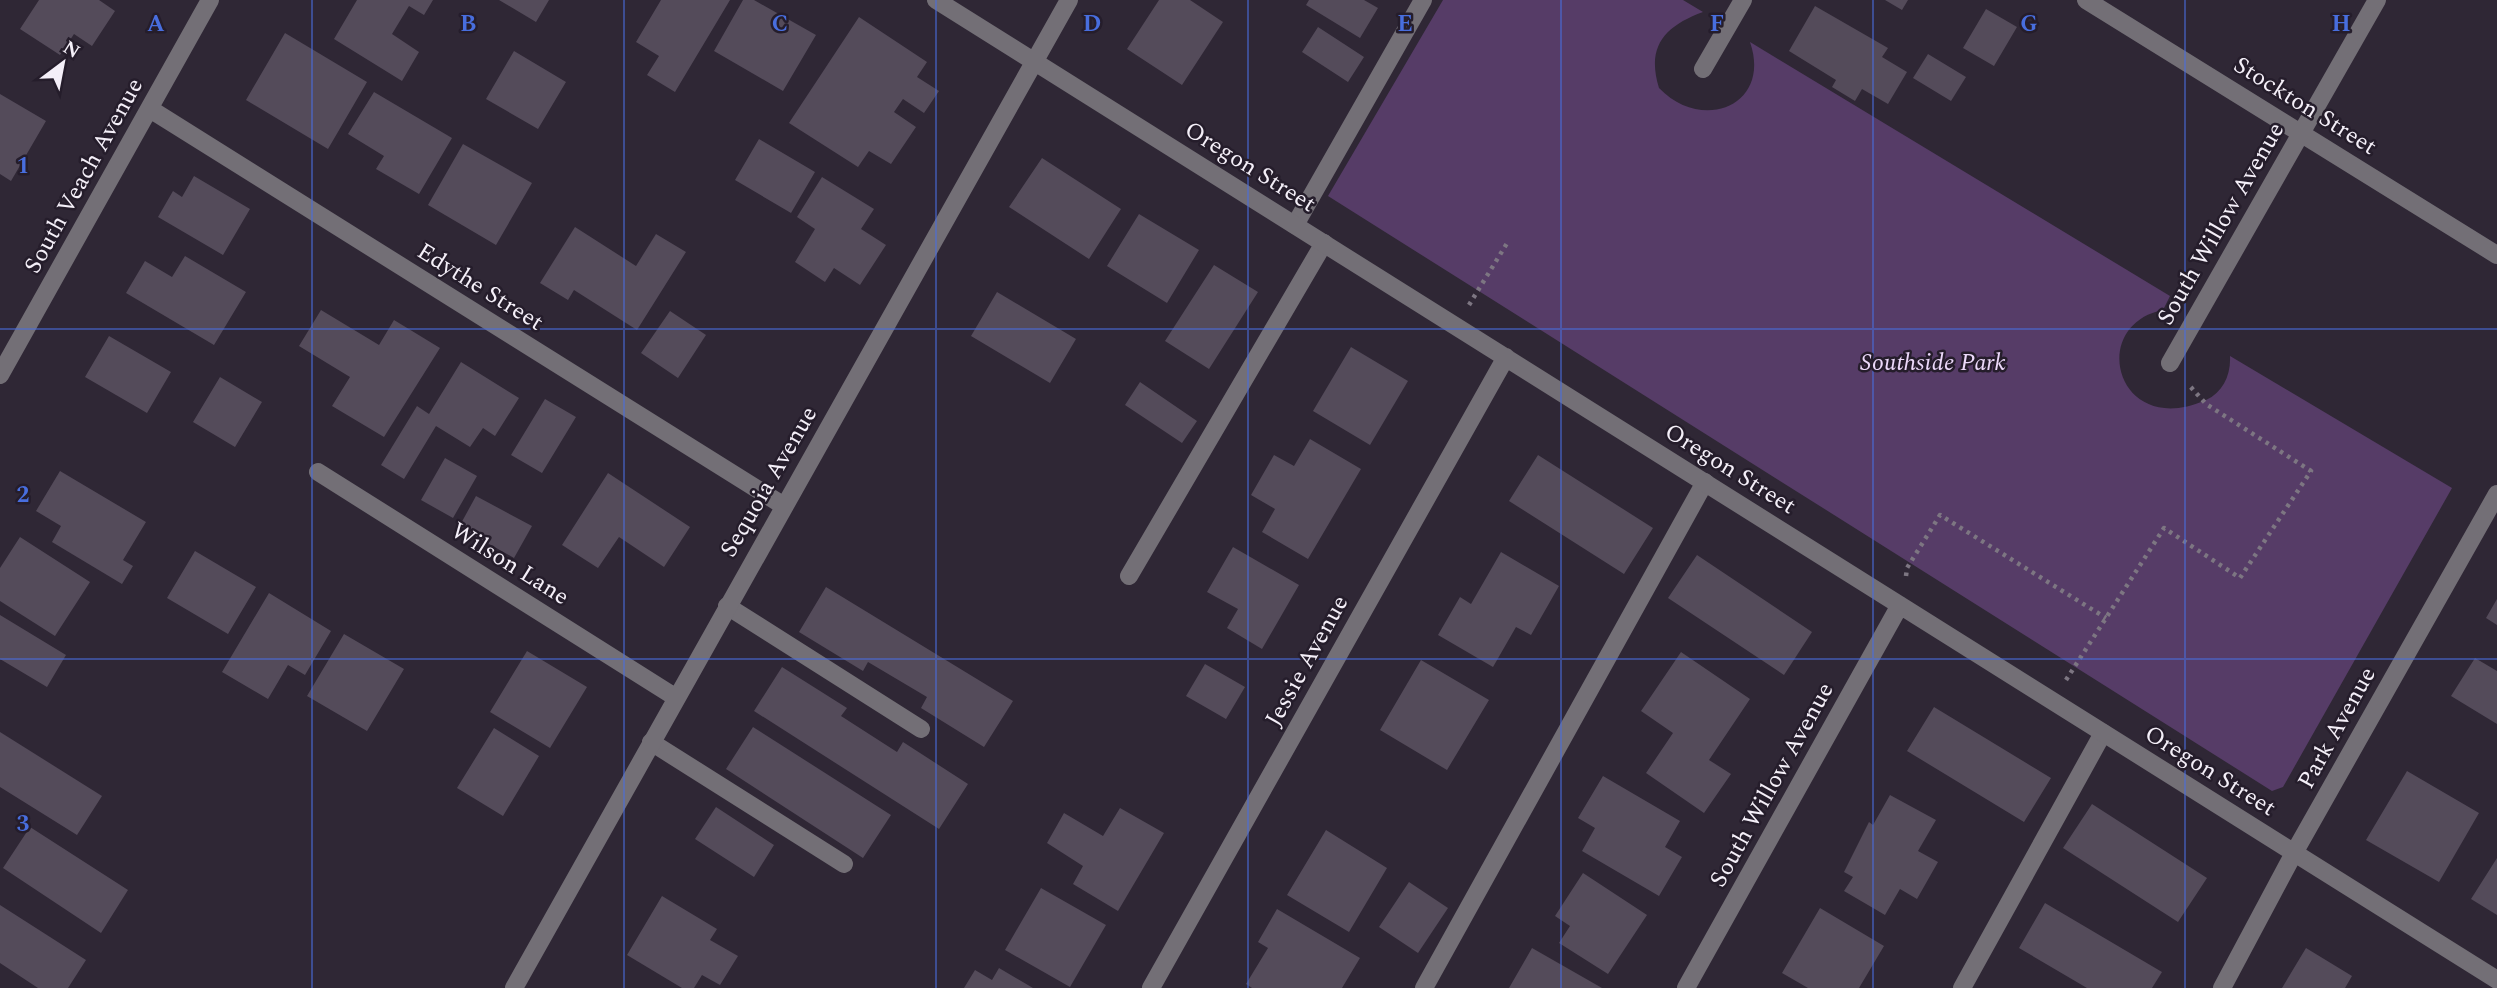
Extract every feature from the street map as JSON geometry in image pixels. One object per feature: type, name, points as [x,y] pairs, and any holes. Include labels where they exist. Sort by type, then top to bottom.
[{"type":"street","name":"South Veach Avenue","points":[[0,375],[211,0]]},
{"type":"street","name":"Oregon Street","points":[[936,0],[2497,980]]},
{"type":"street","name":"Sequoia Avenue","points":[[514,988],[675,697],[1069,0]]},
{"type":"street","points":[[1295,225],[1423,0]]},
{"type":"street","points":[[1703,69],[1743,0]]},
{"type":"street","name":"Stockton Street","points":[[2086,0],[2303,132],[2497,255]]},
{"type":"street","name":"South Willow Avenue","points":[[2170,363],[2377,0]]},
{"type":"street","name":"Edythe Street","points":[[150,109],[784,506]]},
{"type":"street","points":[[1129,576],[1324,243]]},
{"type":"street","name":"Jessie Avenue","points":[[1151,988],[1506,357]]},
{"type":"street","name":"Wilson Lane","points":[[318,472],[675,697]]},
{"type":"street","points":[[1424,988],[1705,482]]},
{"type":"street","name":"Park Avenue","points":[[2222,988],[2294,853],[2497,494]]},
{"type":"street","name":"South Willow Avenue","points":[[1686,988],[1900,605]]},
{"type":"street","points":[[727,606],[922,729]]},
{"type":"street","points":[[1962,988],[2103,733]]},
{"type":"street","points":[[651,742],[844,864]]},
{"type":"path","points":[[1455,326],[1509,240]]},
{"type":"path","points":[[2053,701],[2164,528],[2240,578],[2311,471],[2206,404],[2170,363]]},
{"type":"path","points":[[1900,605],[1907,568],[1940,515],[2106,618]]},
{"type":"green space","name":"Southside Park","points":[[1443,0],[1683,0],[1703,12],[1669,31],[1657,49],[1655,60],[1659,88],[1676,102],[1694,109],[1712,110],[1729,106],[1742,97],[1751,83],[1754,64],[1750,42],[2170,296],[2163,310],[2139,320],[2125,336],[2119,356],[2122,376],[2133,393],[2151,405],[2175,408],[2212,397],[2225,382],[2230,356],[2452,488],[2283,787],[2272,791],[1328,196]]},
{"type":"building","points":[[39,0],[99,0],[115,11],[92,46],[74,34],[60,55],[20,29]]},
{"type":"building","points":[[357,0],[433,0],[424,15],[409,6],[392,34],[419,52],[402,81],[334,39]]},
{"type":"building","points":[[499,0],[549,0],[536,22]]},
{"type":"building","points":[[661,0],[730,0],[675,92],[647,75],[659,56],[636,42]]},
{"type":"building","points":[[743,0],[754,0],[816,35],[783,91],[714,51]]},
{"type":"building","points":[[1159,0],[1190,0],[1223,22],[1182,85],[1127,49]]},
{"type":"building","points":[[1309,0],[1364,0],[1378,8],[1360,38],[1306,5]]},
{"type":"building","points":[[1885,0],[1908,0],[1902,10]]},
{"type":"building","points":[[1815,6],[1888,48],[1882,57],[1907,72],[1888,104],[1862,89],[1855,101],[1832,87],[1836,80],[1789,51]]},
{"type":"building","points":[[1986,9],[2017,27],[1994,66],[1963,48]]},
{"type":"building","points":[[859,17],[927,62],[917,77],[939,91],[924,113],[903,99],[894,112],[916,127],[891,164],[869,151],[858,167],[789,123]]},
{"type":"building","points":[[1318,27],[1364,57],[1348,82],[1302,52]]},
{"type":"building","points":[[285,33],[367,82],[328,149],[246,100]]},
{"type":"building","points":[[514,51],[566,82],[538,129],[486,99]]},
{"type":"building","points":[[1928,54],[1966,77],[1951,101],[1913,78]]},
{"type":"building","points":[[374,92],[452,138],[419,194],[376,169],[384,156],[348,134]]},
{"type":"building","points":[[0,94],[46,121],[11,181],[0,174]]},
{"type":"building","points":[[759,139],[815,172],[791,213],[735,180]]},
{"type":"building","points":[[463,144],[532,183],[496,245],[428,205]]},
{"type":"building","points":[[1042,158],[1121,209],[1089,259],[1009,207]]},
{"type":"building","points":[[194,176],[250,209],[223,255],[158,217],[173,191],[182,197]]},
{"type":"building","points":[[822,177],[874,209],[861,229],[886,245],[860,285],[834,268],[825,282],[795,262],[815,229],[797,217]]},
{"type":"building","points":[[1139,214],[1199,250],[1167,303],[1107,266]]},
{"type":"building","points":[[575,227],[636,266],[656,234],[686,252],[637,330],[574,290],[568,300],[540,283]]},
{"type":"building","points":[[185,256],[246,292],[214,345],[126,293],[145,261],[172,277]]},
{"type":"building","points":[[1214,265],[1258,292],[1209,369],[1165,341]]},
{"type":"building","points":[[997,292],[1076,339],[1050,383],[971,336]]},
{"type":"building","points":[[321,310],[379,345],[394,320],[440,348],[384,437],[332,406],[350,377],[299,346]]},
{"type":"building","points":[[670,311],[706,335],[678,378],[641,353]]},
{"type":"building","points":[[109,336],[171,372],[147,413],[85,377]]},
{"type":"building","points":[[1351,347],[1408,381],[1370,445],[1313,411]]},
{"type":"building","points":[[461,362],[519,398],[495,436],[483,428],[470,447],[436,426],[404,479],[381,465],[417,406],[429,414]]},
{"type":"building","points":[[220,377],[262,402],[235,447],[193,422]]},
{"type":"building","points":[[1140,382],[1197,421],[1182,443],[1125,405]]},
{"type":"building","points":[[545,399],[576,417],[542,473],[511,455]]},
{"type":"building","points":[[1310,439],[1361,469],[1308,559],[1262,532],[1275,509],[1251,495],[1274,455],[1294,466]]},
{"type":"building","points":[[1538,455],[1653,528],[1624,574],[1509,501]]},
{"type":"building","points":[[445,458],[477,476],[453,518],[421,500]]},
{"type":"building","points":[[60,471],[146,522],[123,560],[133,566],[122,584],[52,542],[61,526],[36,511]]},
{"type":"building","points":[[608,473],[690,527],[664,567],[619,537],[598,568],[562,545]]},
{"type":"building","points":[[476,496],[532,526],[514,558],[459,527]]},
{"type":"building","points":[[20,537],[90,582],[55,636],[0,601],[0,568]]},
{"type":"building","points":[[1233,547],[1299,585],[1262,649],[1227,628],[1238,609],[1207,592]]},
{"type":"building","points":[[195,551],[256,587],[228,634],[167,598]]},
{"type":"building","points":[[1501,552],[1559,586],[1531,635],[1516,627],[1493,667],[1438,635],[1460,597],[1471,604]]},
{"type":"building","points":[[1697,555],[1812,632],[1784,675],[1668,598]]},
{"type":"building","points":[[826,587],[1013,701],[984,747],[921,708],[927,697],[868,662],[863,671],[799,632]]},
{"type":"building","points":[[269,593],[331,631],[305,675],[288,665],[268,699],[222,672]]},
{"type":"building","points":[[2497,599],[2497,625],[2486,618]]},
{"type":"building","points":[[0,615],[66,655],[47,687],[0,659]]},
{"type":"building","points":[[344,634],[404,669],[367,731],[307,696]]},
{"type":"building","points":[[527,651],[587,687],[550,748],[490,712]]},
{"type":"building","points":[[1681,652],[1750,699],[1709,760],[1731,774],[1704,813],[1646,773],[1673,733],[1641,711]]},
{"type":"building","points":[[2475,658],[2497,671],[2497,724],[2451,696]]},
{"type":"building","points":[[1421,660],[1489,700],[1447,770],[1380,730]]},
{"type":"building","points":[[1205,664],[1245,687],[1226,719],[1186,696]]},
{"type":"building","points":[[782,667],[847,708],[841,716],[897,752],[903,742],[968,784],[939,829],[754,711]]},
{"type":"building","points":[[1934,707],[2051,778],[2024,822],[1907,751]]},
{"type":"building","points":[[753,727],[891,815],[863,858],[726,769]]},
{"type":"building","points":[[494,728],[539,756],[503,816],[457,788]]},
{"type":"building","points":[[0,732],[102,796],[77,835],[0,787]]},
{"type":"building","points":[[2407,771],[2479,813],[2439,882],[2366,840]]},
{"type":"building","points":[[1603,776],[1680,821],[1665,847],[1682,857],[1659,896],[1582,851],[1595,828],[1578,818]]},
{"type":"building","points":[[1890,795],[1936,820],[1918,851],[1938,862],[1917,899],[1900,889],[1885,915],[1844,891],[1853,877],[1844,872],[1869,822],[1873,825]]},
{"type":"building","points":[[2092,804],[2207,878],[2178,922],[2063,848]]},
{"type":"building","points":[[716,807],[774,845],[754,877],[695,839]]},
{"type":"building","points":[[1120,808],[1164,833],[1118,911],[1073,884],[1083,866],[1047,843],[1064,813],[1103,836]]},
{"type":"building","points":[[30,827],[128,890],[101,933],[3,868]]},
{"type":"building","points":[[1326,830],[1387,868],[1349,932],[1287,895]]},
{"type":"building","points":[[2497,858],[2497,915],[2471,899]]},
{"type":"building","points":[[1583,873],[1647,915],[1608,974],[1559,943],[1570,926],[1555,916]]},
{"type":"building","points":[[1409,882],[1448,908],[1418,953],[1379,927]]},
{"type":"building","points":[[1041,888],[1106,925],[1070,987],[1005,950]]},
{"type":"building","points":[[662,896],[717,929],[710,940],[738,956],[720,985],[702,975],[694,988],[682,988],[627,955]]},
{"type":"building","points":[[2045,903],[2162,972],[2152,988],[2087,988],[2019,948]]},
{"type":"building","points":[[0,905],[86,960],[68,988],[38,988],[0,963]]},
{"type":"building","points":[[1820,908],[1884,946],[1859,988],[1808,988],[1782,973]]},
{"type":"building","points":[[1277,909],[1360,958],[1342,988],[1252,988],[1246,984],[1268,948],[1258,942]]},
{"type":"building","points":[[1532,948],[1602,988],[1509,988]]},
{"type":"building","points":[[2306,948],[2352,976],[2345,988],[2282,988]]},
{"type":"building","points":[[999,968],[1033,988],[964,988],[975,970],[992,980]]}]
